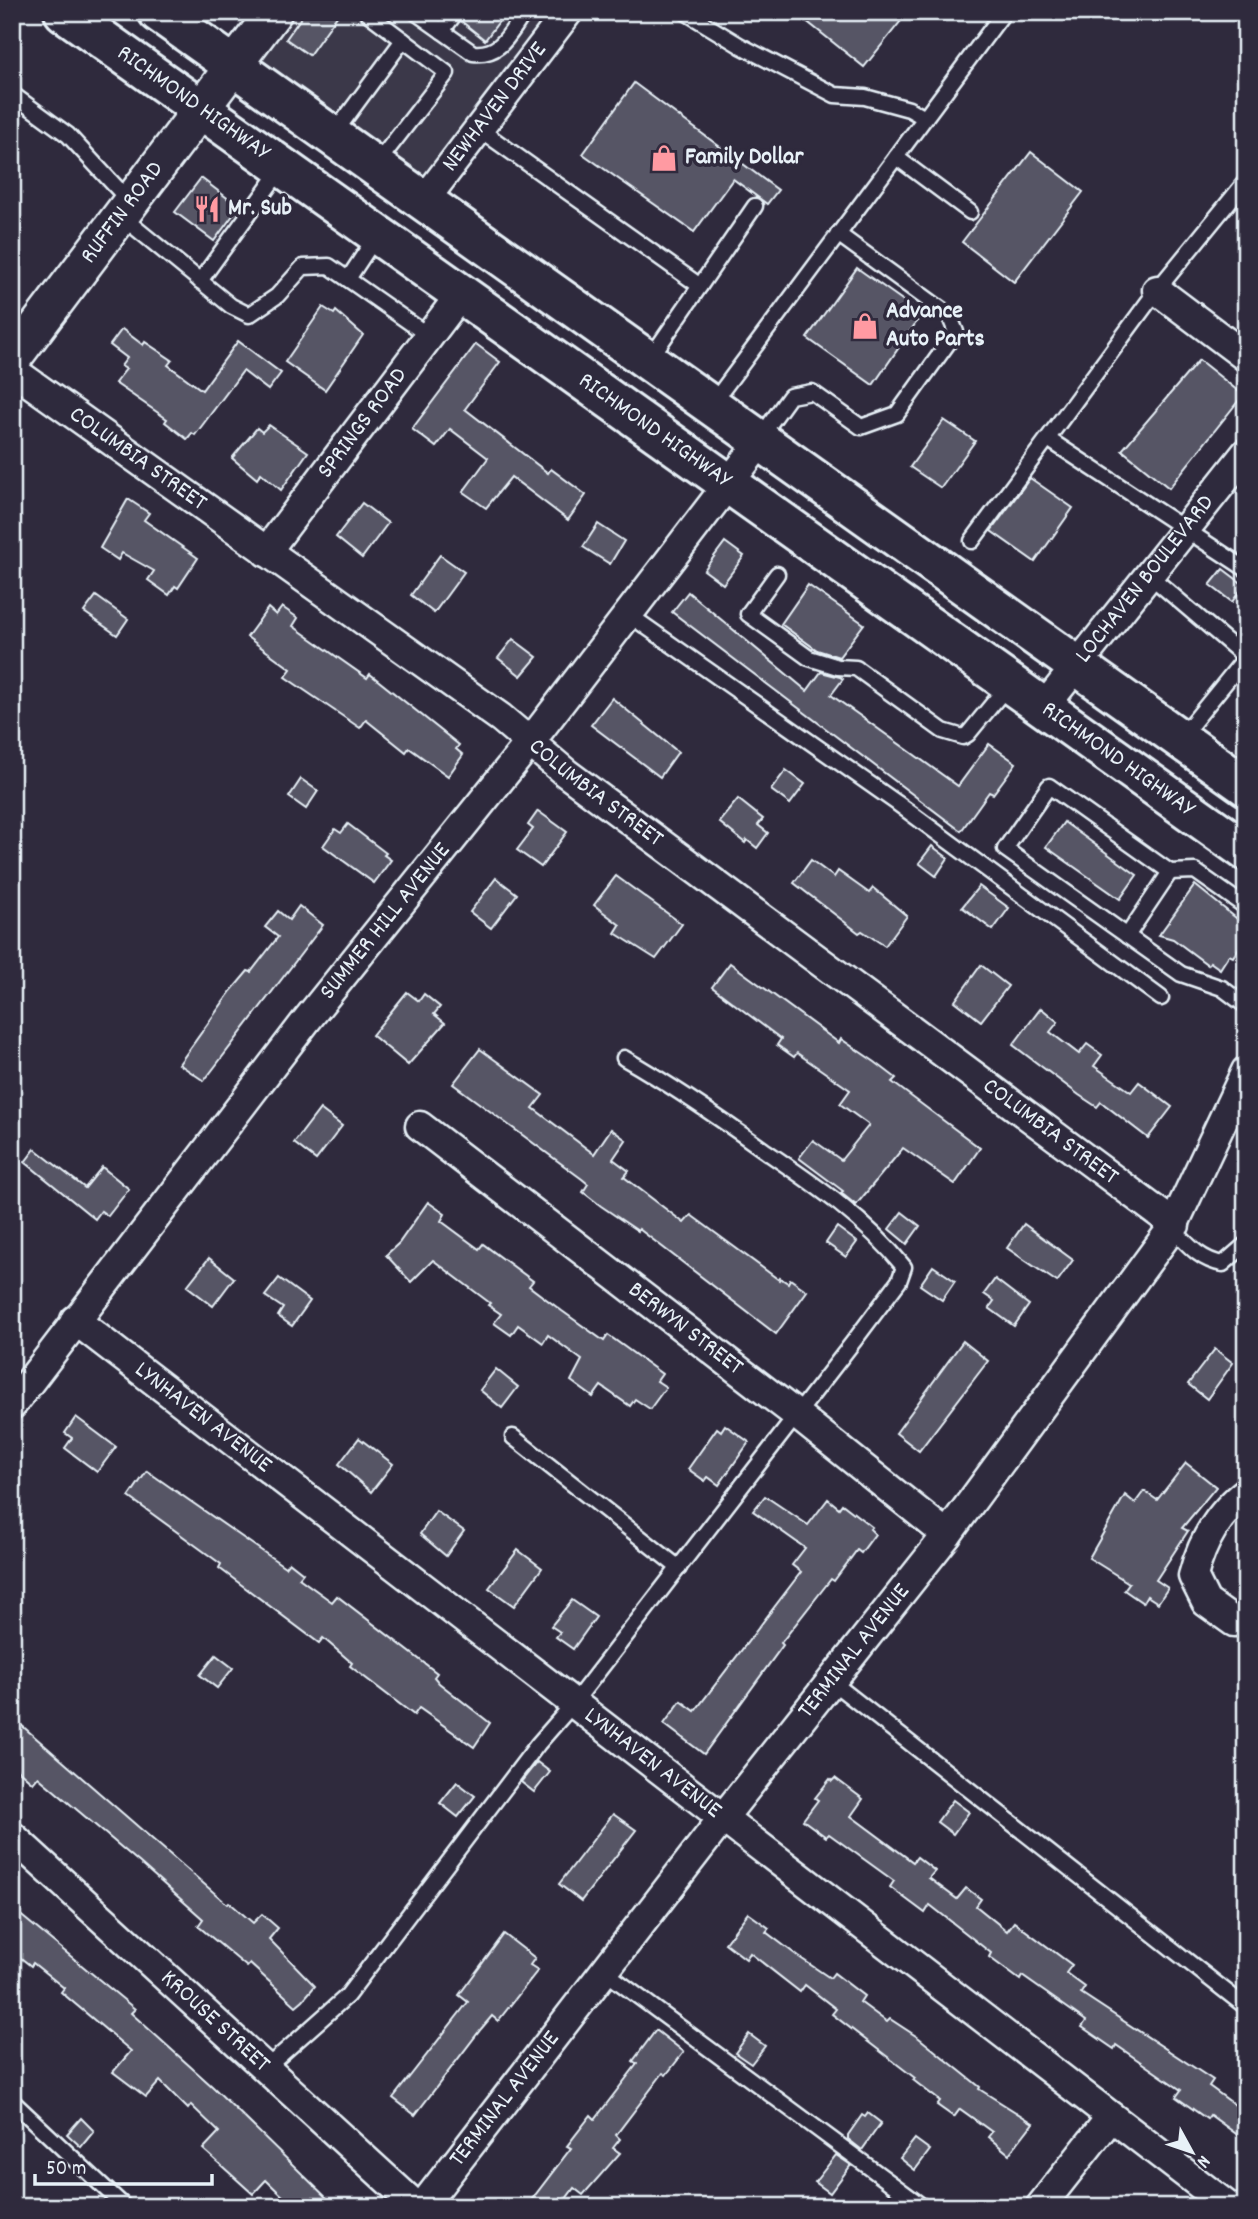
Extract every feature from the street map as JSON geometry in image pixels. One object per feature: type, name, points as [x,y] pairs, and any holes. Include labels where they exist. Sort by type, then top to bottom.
[{"type":"main road","name":"RICHMOND HIGHWAY","points":[[64,12],[1246,851]]},
{"type":"main road","points":[[158,12],[1246,786]]},
{"type":"street","name":"RUFFIN ROAD","points":[[12,360],[274,12]]},
{"type":"street","name":"NEWHAVEN DRIVE","points":[[423,202],[568,12]]},
{"type":"street","points":[[1157,290],[1246,357]]},
{"type":"street","name":"SPRINGS ROAD","points":[[266,552],[461,294]]},
{"type":"street","name":"COLUMBIA STREET","points":[[12,370],[531,741],[566,773],[1173,1226]]},
{"type":"street","name":"SUMMER HILL AVENUE","points":[[12,1405],[306,1021],[531,741],[760,440]]},
{"type":"street","name":"LOCHAVEN BOULEVARD","points":[[1044,707],[1246,453]]},
{"type":"street","name":"TERMINAL AVENUE","points":[[420,2207],[947,1535],[1173,1226],[1246,1071]]},
{"type":"street","name":"BERWYN STREET","points":[[420,1126],[797,1415],[947,1535]]},
{"type":"street","name":"LYNHAVEN AVENUE","points":[[75,1320],[1229,2207]]},
{"type":"street","points":[[1246,1492],[1223,1510],[1199,1553],[1193,1576],[1206,1602],[1234,1622],[1246,1619]]},
{"type":"street","name":"KROUSE STREET","points":[[12,1836],[420,2207]]},
{"type":"street","points":[[1040,2207],[1111,2117]]},
{"type":"lane","points":[[366,12],[447,73],[374,167]]},
{"type":"lane","points":[[415,12],[473,53],[484,54],[496,51],[525,12]]},
{"type":"lane","points":[[442,31],[456,12]]},
{"type":"lane","points":[[685,12],[741,46],[835,95],[865,97],[909,108],[925,118]]},
{"type":"lane","points":[[711,406],[1004,12]]},
{"type":"lane","points":[[333,136],[403,40]]},
{"type":"lane","points":[[12,94],[68,135],[126,210],[200,281],[231,306],[249,314],[277,296],[303,267],[329,266],[429,336]]},
{"type":"lane","points":[[479,129],[700,286]]},
{"type":"lane","points":[[896,157],[970,212]]},
{"type":"lane","points":[[200,281],[283,167]]},
{"type":"lane","points":[[972,541],[1157,290],[1246,181]]},
{"type":"lane","points":[[649,362],[755,206]]},
{"type":"lane","points":[[348,279],[378,234]]},
{"type":"lane","points":[[760,440],[790,396],[812,392],[860,427],[897,414],[956,332],[949,315],[838,234]]},
{"type":"lane","points":[[1048,439],[1184,531],[1246,569]]},
{"type":"lane","points":[[777,574],[748,614],[809,658],[838,667],[856,668],[943,730],[963,737],[968,734],[1010,683]]},
{"type":"lane","points":[[1149,575],[1245,657],[1180,739]]},
{"type":"lane","points":[[628,614],[897,803],[1161,998]]},
{"type":"lane","points":[[1246,907],[1195,871],[1170,872],[1049,786],[1005,849],[1181,974],[1222,988],[1246,1006]]},
{"type":"lane","points":[[1127,936],[1170,872]]},
{"type":"lane","points":[[267,2068],[348,1996],[538,1744],[573,1704],[899,1281],[904,1266],[885,1242],[816,1186],[672,1085],[624,1058]]},
{"type":"lane","points":[[1173,1226],[1193,1250],[1210,1262],[1223,1264],[1246,1244]]},
{"type":"lane","points":[[513,1437],[679,1568]]},
{"type":"lane","points":[[831,1681],[1246,2007]]},
{"type":"lane","points":[[604,1971],[923,2207]]},
{"type":"lane","points":[[12,2101],[125,2207]]},
{"type":"shaded area","points":[[274,12],[568,12],[423,202],[234,67]]},
{"type":"building","points":[[305,12],[340,12],[309,55],[286,39]]},
{"type":"building","points":[[466,12],[506,12],[485,40],[461,21]]},
{"type":"building","points":[[795,12],[908,12],[864,67]]},
{"type":"building","name":"Family Dollar","points":[[634,83],[778,190],[767,204],[733,179],[694,232],[583,154]]},
{"type":"building","points":[[1031,152],[1083,192],[1014,282],[962,242]]},
{"type":"building","name":"Mr. Sub","points":[[201,178],[239,207],[214,241],[175,212]]},
{"type":"building","name":"Advance Auto Parts","points":[[857,268],[922,314],[873,385],[807,338]]},
{"type":"building","points":[[323,307],[334,314],[336,311],[363,335],[325,390],[285,362]]},
{"type":"building","points":[[122,329],[143,345],[145,342],[172,360],[168,365],[202,390],[238,341],[281,373],[268,390],[243,371],[195,435],[192,433],[187,439],[165,422],[167,419],[115,383],[126,369],[121,366],[127,358],[110,345]]},
{"type":"building","points":[[476,344],[500,362],[465,409],[548,473],[551,469],[586,495],[568,520],[511,477],[486,508],[463,492],[488,458],[450,429],[436,447],[412,429]]},
{"type":"building","points":[[1199,360],[1243,395],[1169,488],[1122,450]]},
{"type":"building","points":[[944,420],[975,441],[941,488],[910,467]]},
{"type":"building","points":[[269,425],[308,452],[281,490],[261,473],[257,479],[232,458],[257,428],[262,432]]},
{"type":"building","points":[[1030,478],[1073,508],[1035,562],[991,531]]},
{"type":"building","points":[[128,499],[149,513],[144,520],[198,558],[178,588],[175,586],[169,595],[148,580],[154,571],[122,553],[118,560],[100,548]]},
{"type":"building","points":[[362,503],[388,523],[362,558],[336,537]]},
{"type":"building","points":[[598,524],[624,541],[610,564],[583,547]]},
{"type":"building","points":[[725,542],[744,556],[723,584],[704,570]]},
{"type":"building","points":[[440,555],[464,572],[434,613],[411,595]]},
{"type":"building","points":[[1223,569],[1244,585],[1232,602],[1210,585]]},
{"type":"building","points":[[808,585],[864,624],[839,657],[817,650],[781,624]]},
{"type":"building","points":[[688,592],[807,691],[821,672],[843,679],[831,695],[958,786],[989,744],[1016,763],[993,794],[989,792],[961,831],[672,612]]},
{"type":"building","points":[[96,596],[128,619],[117,635],[84,612]]},
{"type":"building","points":[[282,607],[298,618],[293,626],[367,678],[370,674],[459,745],[456,749],[463,755],[448,776],[409,748],[406,752],[366,720],[360,728],[285,677],[291,669],[247,637],[268,608],[276,615]]},
{"type":"building","points":[[513,639],[537,657],[521,676],[498,658]]},
{"type":"building","points":[[612,698],[678,752],[660,777],[591,725]]},
{"type":"building","points":[[786,770],[805,784],[790,804],[771,790]]},
{"type":"building","points":[[301,779],[318,791],[306,809],[289,797]]},
{"type":"building","points":[[738,799],[763,819],[758,825],[768,833],[757,848],[747,840],[745,843],[719,822]]},
{"type":"building","points":[[538,811],[567,832],[541,867],[517,850],[533,829],[528,825]]},
{"type":"building","points":[[1064,822],[1137,875],[1120,899],[1046,847]]},
{"type":"building","points":[[348,824],[386,853],[384,855],[391,860],[374,883],[323,846],[335,829],[341,833]]},
{"type":"building","points":[[932,846],[948,858],[936,876],[919,863]]},
{"type":"building","points":[[811,860],[834,877],[838,871],[869,893],[873,888],[907,916],[885,946],[862,931],[859,933],[794,883]]},
{"type":"building","points":[[616,876],[682,924],[656,959],[615,933],[620,925],[594,905]]},
{"type":"building","points":[[496,878],[517,894],[491,928],[470,912]]},
{"type":"building","points":[[1195,885],[1246,926],[1246,937],[1233,957],[1229,955],[1220,969],[1210,962],[1208,965],[1173,939],[1159,935]]},
{"type":"building","points":[[979,886],[1009,908],[993,930],[962,907]]},
{"type":"building","points":[[299,906],[323,925],[204,1081],[179,1064],[231,991],[248,971],[251,972],[278,937],[265,927],[278,911],[289,920]]},
{"type":"building","points":[[730,963],[839,1043],[841,1039],[875,1062],[896,1078],[892,1082],[980,1148],[955,1184],[903,1148],[856,1205],[841,1193],[843,1191],[799,1158],[813,1140],[841,1160],[869,1125],[840,1104],[850,1090],[797,1053],[794,1057],[777,1045],[781,1039],[712,987]]},
{"type":"building","points":[[981,965],[1008,986],[981,1021],[955,1001]]},
{"type":"building","points":[[407,992],[419,1001],[424,994],[440,1007],[434,1014],[445,1023],[408,1065],[372,1035]]},
{"type":"building","points":[[1041,1008],[1058,1022],[1050,1032],[1079,1054],[1087,1044],[1102,1055],[1094,1066],[1131,1092],[1139,1082],[1172,1107],[1148,1138],[1101,1102],[1097,1107],[1079,1095],[1013,1045]]},
{"type":"building","points":[[480,1049],[543,1095],[533,1108],[594,1154],[611,1129],[626,1140],[613,1159],[629,1171],[624,1177],[684,1223],[691,1215],[779,1280],[780,1278],[788,1283],[790,1279],[807,1291],[776,1334],[639,1229],[638,1231],[601,1206],[583,1192],[588,1184],[582,1179],[453,1084]]},
{"type":"building","points":[[320,1109],[342,1126],[316,1160],[294,1143]]},
{"type":"building","points":[[35,1149],[85,1188],[102,1167],[129,1189],[108,1216],[101,1211],[95,1219],[25,1162]]},
{"type":"building","points":[[428,1202],[445,1214],[441,1221],[479,1249],[483,1244],[533,1281],[529,1286],[562,1311],[604,1341],[608,1335],[662,1374],[657,1381],[666,1387],[650,1409],[635,1399],[630,1406],[601,1386],[593,1397],[571,1381],[582,1360],[548,1335],[543,1343],[518,1325],[511,1335],[494,1323],[501,1314],[488,1305],[490,1303],[433,1260],[411,1282],[386,1255],[399,1243]]},
{"type":"building","points":[[902,1212],[920,1226],[907,1244],[889,1229]]},
{"type":"building","points":[[1024,1224],[1073,1260],[1057,1282],[1007,1248]]},
{"type":"building","points":[[837,1227],[857,1242],[846,1257],[826,1243]]},
{"type":"building","points":[[209,1258],[234,1278],[213,1306],[187,1286]]},
{"type":"building","points":[[933,1266],[955,1281],[942,1300],[920,1285]]},
{"type":"building","points":[[279,1278],[310,1301],[292,1326],[278,1316],[283,1308],[265,1296]]},
{"type":"building","points":[[995,1279],[1029,1305],[1014,1326],[989,1308],[994,1301],[984,1294]]},
{"type":"building","points":[[963,1341],[988,1361],[919,1451],[896,1433]]},
{"type":"building","points":[[1215,1349],[1233,1363],[1207,1399],[1188,1384]]},
{"type":"building","points":[[496,1369],[518,1387],[502,1408],[480,1390]]},
{"type":"building","points":[[76,1417],[116,1447],[97,1472],[65,1448],[72,1438],[65,1433]]},
{"type":"building","points":[[725,1425],[749,1442],[719,1485],[708,1477],[705,1481],[688,1469],[717,1428],[721,1431]]},
{"type":"building","points":[[359,1438],[393,1464],[371,1492],[339,1464]]},
{"type":"building","points":[[1186,1463],[1216,1487],[1182,1528],[1188,1531],[1156,1580],[1168,1588],[1158,1603],[1147,1596],[1143,1603],[1124,1590],[1129,1583],[1089,1558],[1125,1495],[1135,1503],[1144,1491],[1157,1500]]},
{"type":"building","points":[[147,1471],[285,1567],[289,1562],[303,1573],[299,1578],[332,1602],[337,1596],[437,1673],[434,1677],[439,1683],[490,1723],[474,1747],[419,1708],[414,1715],[350,1666],[352,1663],[323,1638],[319,1643],[219,1568],[221,1564],[129,1497]]},
{"type":"building","points":[[765,1496],[808,1525],[828,1499],[839,1508],[842,1504],[872,1527],[870,1529],[875,1534],[861,1553],[857,1550],[834,1581],[831,1579],[781,1643],[783,1645],[704,1754],[664,1724],[681,1701],[695,1711],[801,1572],[792,1565],[805,1548],[753,1511]]},
{"type":"building","points":[[436,1511],[464,1531],[446,1556],[420,1534]]},
{"type":"building","points":[[518,1550],[542,1568],[514,1606],[489,1588]]},
{"type":"building","points":[[572,1600],[596,1617],[573,1649],[556,1637],[560,1632],[551,1626]]},
{"type":"building","points":[[216,1655],[233,1668],[217,1688],[200,1675]]},
{"type":"building","points":[[12,1717],[227,1904],[229,1902],[253,1923],[262,1914],[278,1928],[269,1939],[315,1986],[303,2000],[296,2006],[250,1964],[247,1967],[198,1926],[203,1919],[140,1863],[38,1777],[33,1783],[12,1765]]},
{"type":"building","points":[[537,1762],[550,1772],[534,1792],[521,1782]]},
{"type":"building","points":[[835,1778],[863,1799],[851,1816],[913,1862],[917,1857],[935,1871],[929,1878],[957,1899],[966,1888],[981,1899],[976,1906],[1007,1931],[1014,1922],[1072,1965],[1066,1973],[1085,1987],[1081,1993],[1213,2080],[1209,2086],[1246,2113],[1246,2141],[1210,2115],[1207,2119],[1176,2097],[1181,2090],[1116,2045],[1114,2049],[1082,2027],[1086,2021],[1022,1976],[1020,1980],[989,1957],[991,1953],[930,1905],[925,1913],[890,1887],[894,1881],[829,1834],[826,1837],[803,1820],[818,1800],[815,1798],[830,1779],[832,1781]]},
{"type":"building","points":[[457,1782],[475,1796],[458,1817],[440,1803]]},
{"type":"building","points":[[953,1800],[969,1812],[953,1834],[937,1822]]},
{"type":"building","points":[[613,1814],[636,1830],[581,1901],[559,1884]]},
{"type":"building","points":[[12,1908],[135,2009],[131,2013],[213,2087],[336,2207],[294,2207],[266,2180],[253,2194],[203,2149],[219,2132],[191,2105],[188,2109],[160,2081],[146,2097],[113,2072],[131,2051],[61,1992],[64,1988],[33,1963],[31,1966],[12,1951]]},
{"type":"building","points":[[748,1913],[769,1928],[766,1932],[799,1957],[830,1978],[834,1973],[864,1996],[860,2002],[887,2022],[890,2019],[919,2038],[980,2087],[979,2089],[1033,2123],[1009,2154],[988,2137],[992,2132],[960,2109],[954,2117],[937,2105],[940,2101],[913,2080],[915,2078],[832,2014],[836,2009],[805,1985],[800,1992],[750,1953],[746,1959],[725,1943]]},
{"type":"building","points":[[504,1934],[535,1958],[530,1965],[538,1970],[498,2021],[492,2016],[415,2115],[393,2098],[468,2002],[459,1995]]},
{"type":"building","points":[[656,2030],[684,2052],[666,2075],[663,2073],[616,2135],[620,2139],[613,2148],[620,2153],[583,2195],[574,2188],[560,2207],[526,2207],[571,2148],[567,2146],[591,2115],[595,2119],[637,2064],[633,2061]]},
{"type":"building","points":[[749,2034],[765,2046],[751,2064],[735,2053]]},
{"type":"building","points":[[868,2113],[881,2123],[862,2150],[848,2139],[848,2135],[862,2115],[865,2117]]},
{"type":"building","points":[[81,2118],[94,2131],[81,2147],[67,2134]]},
{"type":"building","points":[[915,2139],[930,2150],[915,2170],[900,2158]]},
{"type":"building","points":[[836,2155],[851,2165],[830,2193],[815,2182]]},
{"type":"place","name":"Family Dollar","points":[[664,158]]},
{"type":"place","name":"Mr. Sub","points":[[207,209]]},
{"type":"place","name":"Advance Auto Parts","points":[[865,326]]}]
